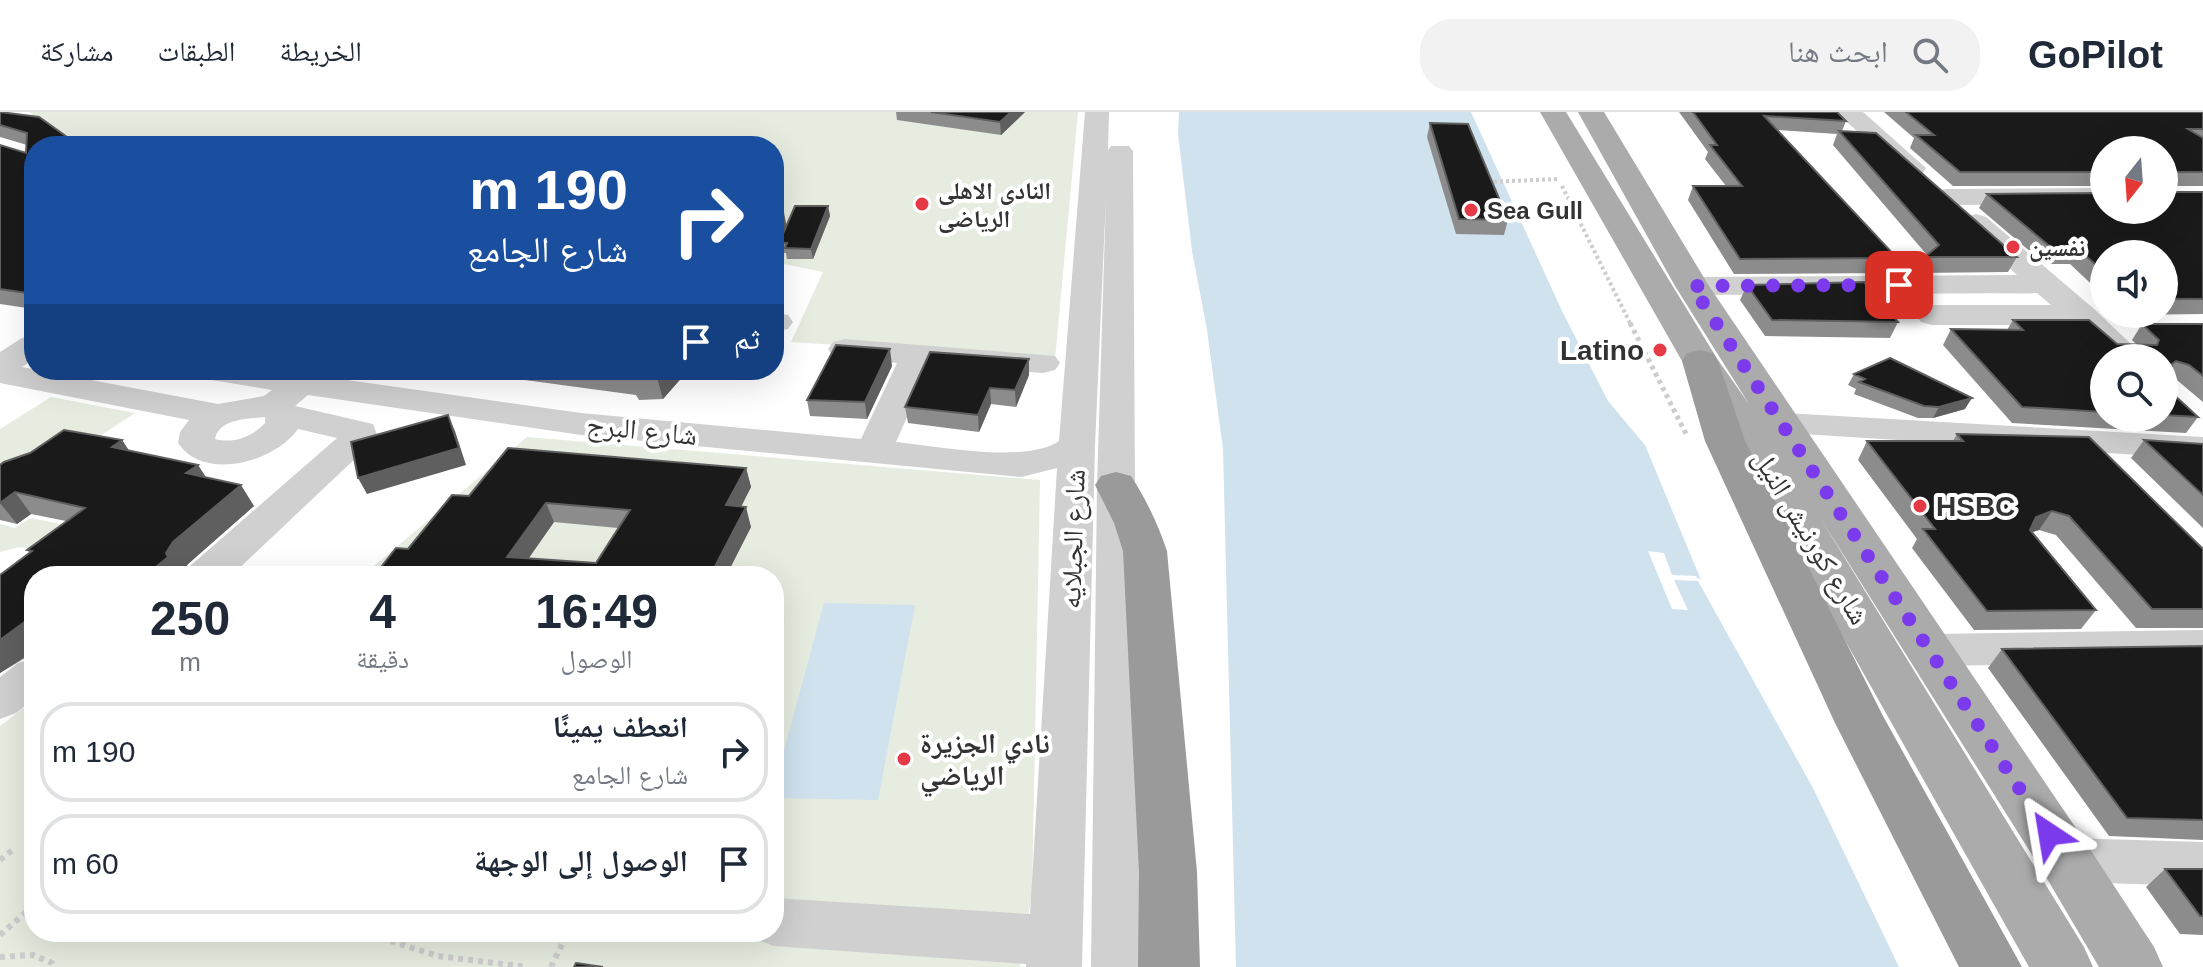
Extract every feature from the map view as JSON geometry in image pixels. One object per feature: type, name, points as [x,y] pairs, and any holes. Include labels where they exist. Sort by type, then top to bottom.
[{"type":"highway","points":[[1700,361],[1725,441],[1861,723],[1991,967]]},
{"type":"highway","points":[[1116,485],[1136,523],[1145,551],[1168,872],[1169,967]]},
{"type":"main road","name":"شارع كورنيش النيل","points":[[1553,112],[1700,361],[1742,422],[2062,967]]},
{"type":"main road","name":"شارع كورنيش النيل","points":[[1591,112],[1692,286],[1785,424],[2132,967]]},
{"type":"street","name":"شارع الجبلايه","points":[[1055,954],[1077,445],[1097,112]]},
{"type":"street","name":"شارع الجبلايه","points":[[1119,967],[1116,485],[1120,112]]},
{"type":"street","points":[[1848,112],[2113,344]]},
{"type":"street","points":[[1946,197],[2090,196]]},
{"type":"street","points":[[1692,286],[2047,284]]},
{"type":"street","points":[[1932,315],[2089,322]]},
{"type":"street","points":[[0,336],[24,341]]},
{"type":"street","points":[[845,349],[1043,363]]},
{"type":"street","points":[[1,372],[24,352]]},
{"type":"street","points":[[874,451],[918,354]]},
{"type":"street","points":[[1,372],[24,360]]},
{"type":"street","points":[[1,372],[24,377]]},
{"type":"street","points":[[42,380],[220,415],[247,407],[286,402],[360,432],[360,437],[216,566]]},
{"type":"street","name":"شارع البرج","points":[[230,380],[286,402],[384,396],[581,424],[1021,465],[1063,455],[1077,445]]},
{"type":"street","points":[[384,396],[402,380]]},
{"type":"street","points":[[1785,424],[2091,444],[2200,430]]},
{"type":"street","points":[[2091,444],[2131,483]]},
{"type":"street","points":[[2096,614],[2124,647]]},
{"type":"street","points":[[1930,650],[2203,646]]},
{"type":"street","points":[[0,701],[24,683]]},
{"type":"street","points":[[2066,860],[2203,864]]},
{"type":"street","points":[[784,923],[1055,954]]},
{"type":"path","points":[[1485,182],[1559,179]]},
{"type":"path","points":[[0,860],[15,848]]},
{"type":"path","points":[[0,935],[24,914]]},
{"type":"path","points":[[394,942],[438,956],[527,967]]},
{"type":"path","points":[[551,967],[563,942]]},
{"type":"path","points":[[0,957],[33,955],[52,963],[54,967]]},
{"type":"shaded area","name":"النادى الاهلى الرياضى","points":[[29,112],[1078,112],[1055,359],[791,342],[823,272],[784,264],[784,136],[59,136]]},
{"type":"shaded area","points":[[51,397],[135,413],[97,438],[0,491],[0,429]]},
{"type":"shaded area","name":"نادي الجزيرة الرياضي","points":[[527,437],[1040,480],[1032,893],[1020,967],[0,967],[0,726],[24,708],[24,942],[784,942],[784,566],[374,566]]},
{"type":"shaded area","points":[[31,518],[94,531],[40,550],[19,547],[0,552],[0,524],[15,528]]},
{"type":"water","points":[[1179,112],[1471,112],[1562,311],[1608,401],[1645,445],[1701,580],[1697,577],[1698,581],[1813,788],[1899,967],[1236,967],[1223,449],[1207,330],[1192,251],[1178,134]]},
{"type":"water","points":[[824,603],[915,605],[878,800],[784,798],[784,750]]},
{"type":"pier","points":[[1648,551],[1664,553],[1672,575],[1696,576],[1698,581],[1674,580],[1688,610],[1672,609]]},
{"type":"building","points":[[0,112],[39,117],[66,136],[27,136],[27,133],[0,125]]},
{"type":"building","points":[[931,112],[1011,112],[1000,122]]},
{"type":"building","points":[[1693,112],[1837,112],[1846,121],[1764,116],[1897,258],[1740,259],[1693,186],[1742,186],[1710,145],[1717,145]]},
{"type":"building","points":[[1906,112],[2203,112],[2203,129],[2188,129],[2203,138],[2203,172],[2178,172],[2178,136],[2090,136],[2090,172],[1960,172],[1916,135],[1934,135]]},
{"type":"building","name":"Sea Gull","points":[[1430,123],[1468,124],[1508,220],[1459,219]]},
{"type":"building","points":[[1839,131],[1876,133],[2017,257],[1925,257],[1939,245]]},
{"type":"building","points":[[0,145],[24,152],[24,293],[0,289]]},
{"type":"building","points":[[2178,192],[2203,192],[2203,299],[2178,299],[2178,240],[2090,240],[2090,260],[2078,249],[2053,249],[1987,194],[2090,193],[2090,224],[2178,224]]},
{"type":"building","points":[[795,206],[828,206],[811,249],[785,248],[784,231]]},
{"type":"building","points":[[1864,282],[1898,322],[1772,320],[1747,285]]},
{"type":"building","points":[[2013,320],[2089,320],[2090,328],[2098,328],[2117,344],[2090,344],[2090,411],[2022,407],[1951,329],[2023,330]]},
{"type":"building","points":[[2203,324],[2203,376],[2189,365],[2178,362],[2178,344],[2157,344],[2159,340],[2146,328]]},
{"type":"building","points":[[836,345],[890,349],[865,402],[807,400]]},
{"type":"building","points":[[930,352],[1029,359],[1015,390],[990,388],[978,415],[905,407]]},
{"type":"building","points":[[1890,358],[1972,398],[1939,407],[1924,406],[1859,382],[1865,379],[1854,374]]},
{"type":"building","points":[[2178,399],[2198,417],[2178,416]]},
{"type":"building","points":[[448,415],[459,448],[358,478],[351,442]]},
{"type":"building","points":[[64,430],[122,440],[112,447],[198,465],[186,473],[241,485],[173,542],[166,553],[168,557],[157,566],[24,566],[24,622],[0,640],[0,575],[32,551],[27,550],[85,508],[15,492],[0,503],[0,465],[30,453]]},
{"type":"building","points":[[1957,434],[2089,437],[2203,549],[2203,609],[2152,609],[2069,516],[2052,511],[2036,517],[2030,530],[2096,610],[1987,611],[1923,529],[1935,529],[1867,441],[1963,441]]},
{"type":"building","points":[[2144,440],[2203,444],[2203,495]]},
{"type":"building","points":[[508,448],[746,468],[726,505],[746,507],[715,566],[382,566],[396,548],[408,549],[452,495],[469,496]],"holes":[[[546,503],[630,510],[596,563],[507,557]]]},
{"type":"building","points":[[2203,646],[2203,820],[2127,818],[2002,649]]},
{"type":"building","points":[[2165,869],[2203,869],[2203,916],[2200,916]]},
{"type":"building","points":[[576,963],[603,967],[574,967]]},
{"type":"place","name":"النادى الاهلى الرياضى","points":[[922,204]]},
{"type":"place","name":"Sea Gull","points":[[1471,210]]},
{"type":"place","name":"نفسين","points":[[2013,247]]},
{"type":"place","name":"Latino","points":[[1660,350]]},
{"type":"place","name":"HSBC","points":[[1920,506]]},
{"type":"place","name":"نادي الجزيرة الرياضي","points":[[904,759]]},
{"type":"route","points":[[1899,285],[1692,286],[1785,424],[2049,834]]}]
